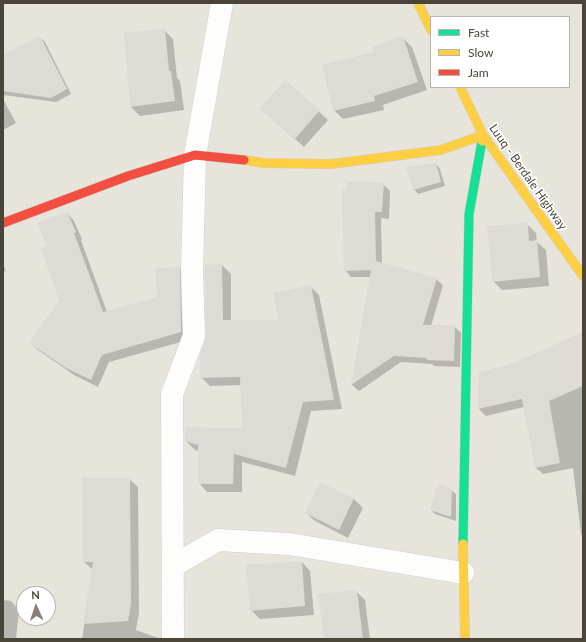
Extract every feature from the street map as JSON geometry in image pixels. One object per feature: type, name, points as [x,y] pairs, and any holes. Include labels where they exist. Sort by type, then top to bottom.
[{"type":"street","points":[[173,639],[172,394],[194,336],[192,273],[195,155],[222,3]]},
{"type":"street","points":[[418,3],[430,28]]},
{"type":"street","name":"Luuq - Berdale Highway","points":[[460,88],[484,135],[583,276]]},
{"type":"street","points":[[3,223],[128,176],[195,155],[218,156],[264,163],[331,164],[441,150],[484,135],[469,214],[463,573],[465,639]]},
{"type":"street","points":[[173,566],[218,540],[289,544],[463,573]]},
{"type":"shaded area","points":[[3,3],[583,3],[583,639],[3,639]]},
{"type":"building","points":[[165,29],[169,71],[171,71],[175,101],[130,107],[124,33]]},
{"type":"building","points":[[40,36],[67,89],[51,98],[3,91],[3,55]]},
{"type":"building","points":[[403,36],[418,82],[374,96],[375,101],[333,111],[322,65],[374,52],[372,47]]},
{"type":"building","points":[[285,80],[320,110],[295,139],[259,109]]},
{"type":"building","points":[[436,163],[441,182],[413,190],[406,167]]},
{"type":"building","points":[[347,181],[384,183],[382,212],[375,212],[376,261],[437,278],[423,325],[455,325],[454,361],[427,360],[427,358],[394,356],[351,385],[371,270],[344,271],[342,188],[347,189]]},
{"type":"building","points":[[67,212],[76,232],[74,233],[103,312],[157,297],[155,268],[180,267],[181,332],[102,355],[91,380],[66,368],[29,343],[59,300],[41,248],[47,246],[37,223]]},
{"type":"building","points":[[528,223],[529,241],[537,240],[540,277],[492,282],[487,226]]},
{"type":"building","points":[[222,264],[223,320],[279,320],[273,293],[311,285],[334,400],[303,402],[286,468],[234,454],[233,484],[198,484],[198,445],[185,441],[185,427],[242,428],[240,377],[200,378],[200,356],[206,336],[205,265]]},
{"type":"building","points":[[583,332],[583,386],[549,401],[560,463],[535,468],[522,399],[478,409],[479,372],[511,364]]},
{"type":"building","points":[[82,478],[130,478],[131,604],[128,621],[83,624],[93,562],[83,562]]},
{"type":"building","points":[[320,482],[354,498],[339,530],[305,513]]},
{"type":"building","points":[[438,484],[452,489],[451,517],[430,510]]},
{"type":"building","points":[[302,561],[305,606],[250,611],[246,565]]},
{"type":"building","points":[[357,590],[363,639],[324,639],[318,594]]},
{"type":"traffic: fast","points":[[463,544],[469,214],[482,141]]},
{"type":"traffic: slow","points":[[418,3],[430,28]]},
{"type":"traffic: slow","points":[[460,88],[483,135],[583,276]]},
{"type":"traffic: slow","points":[[244,160],[264,163],[331,164],[441,150],[483,135],[482,141]]},
{"type":"traffic: slow","points":[[463,544],[465,639]]},
{"type":"traffic: jam","points":[[3,223],[128,176],[195,155],[244,160]]}]
